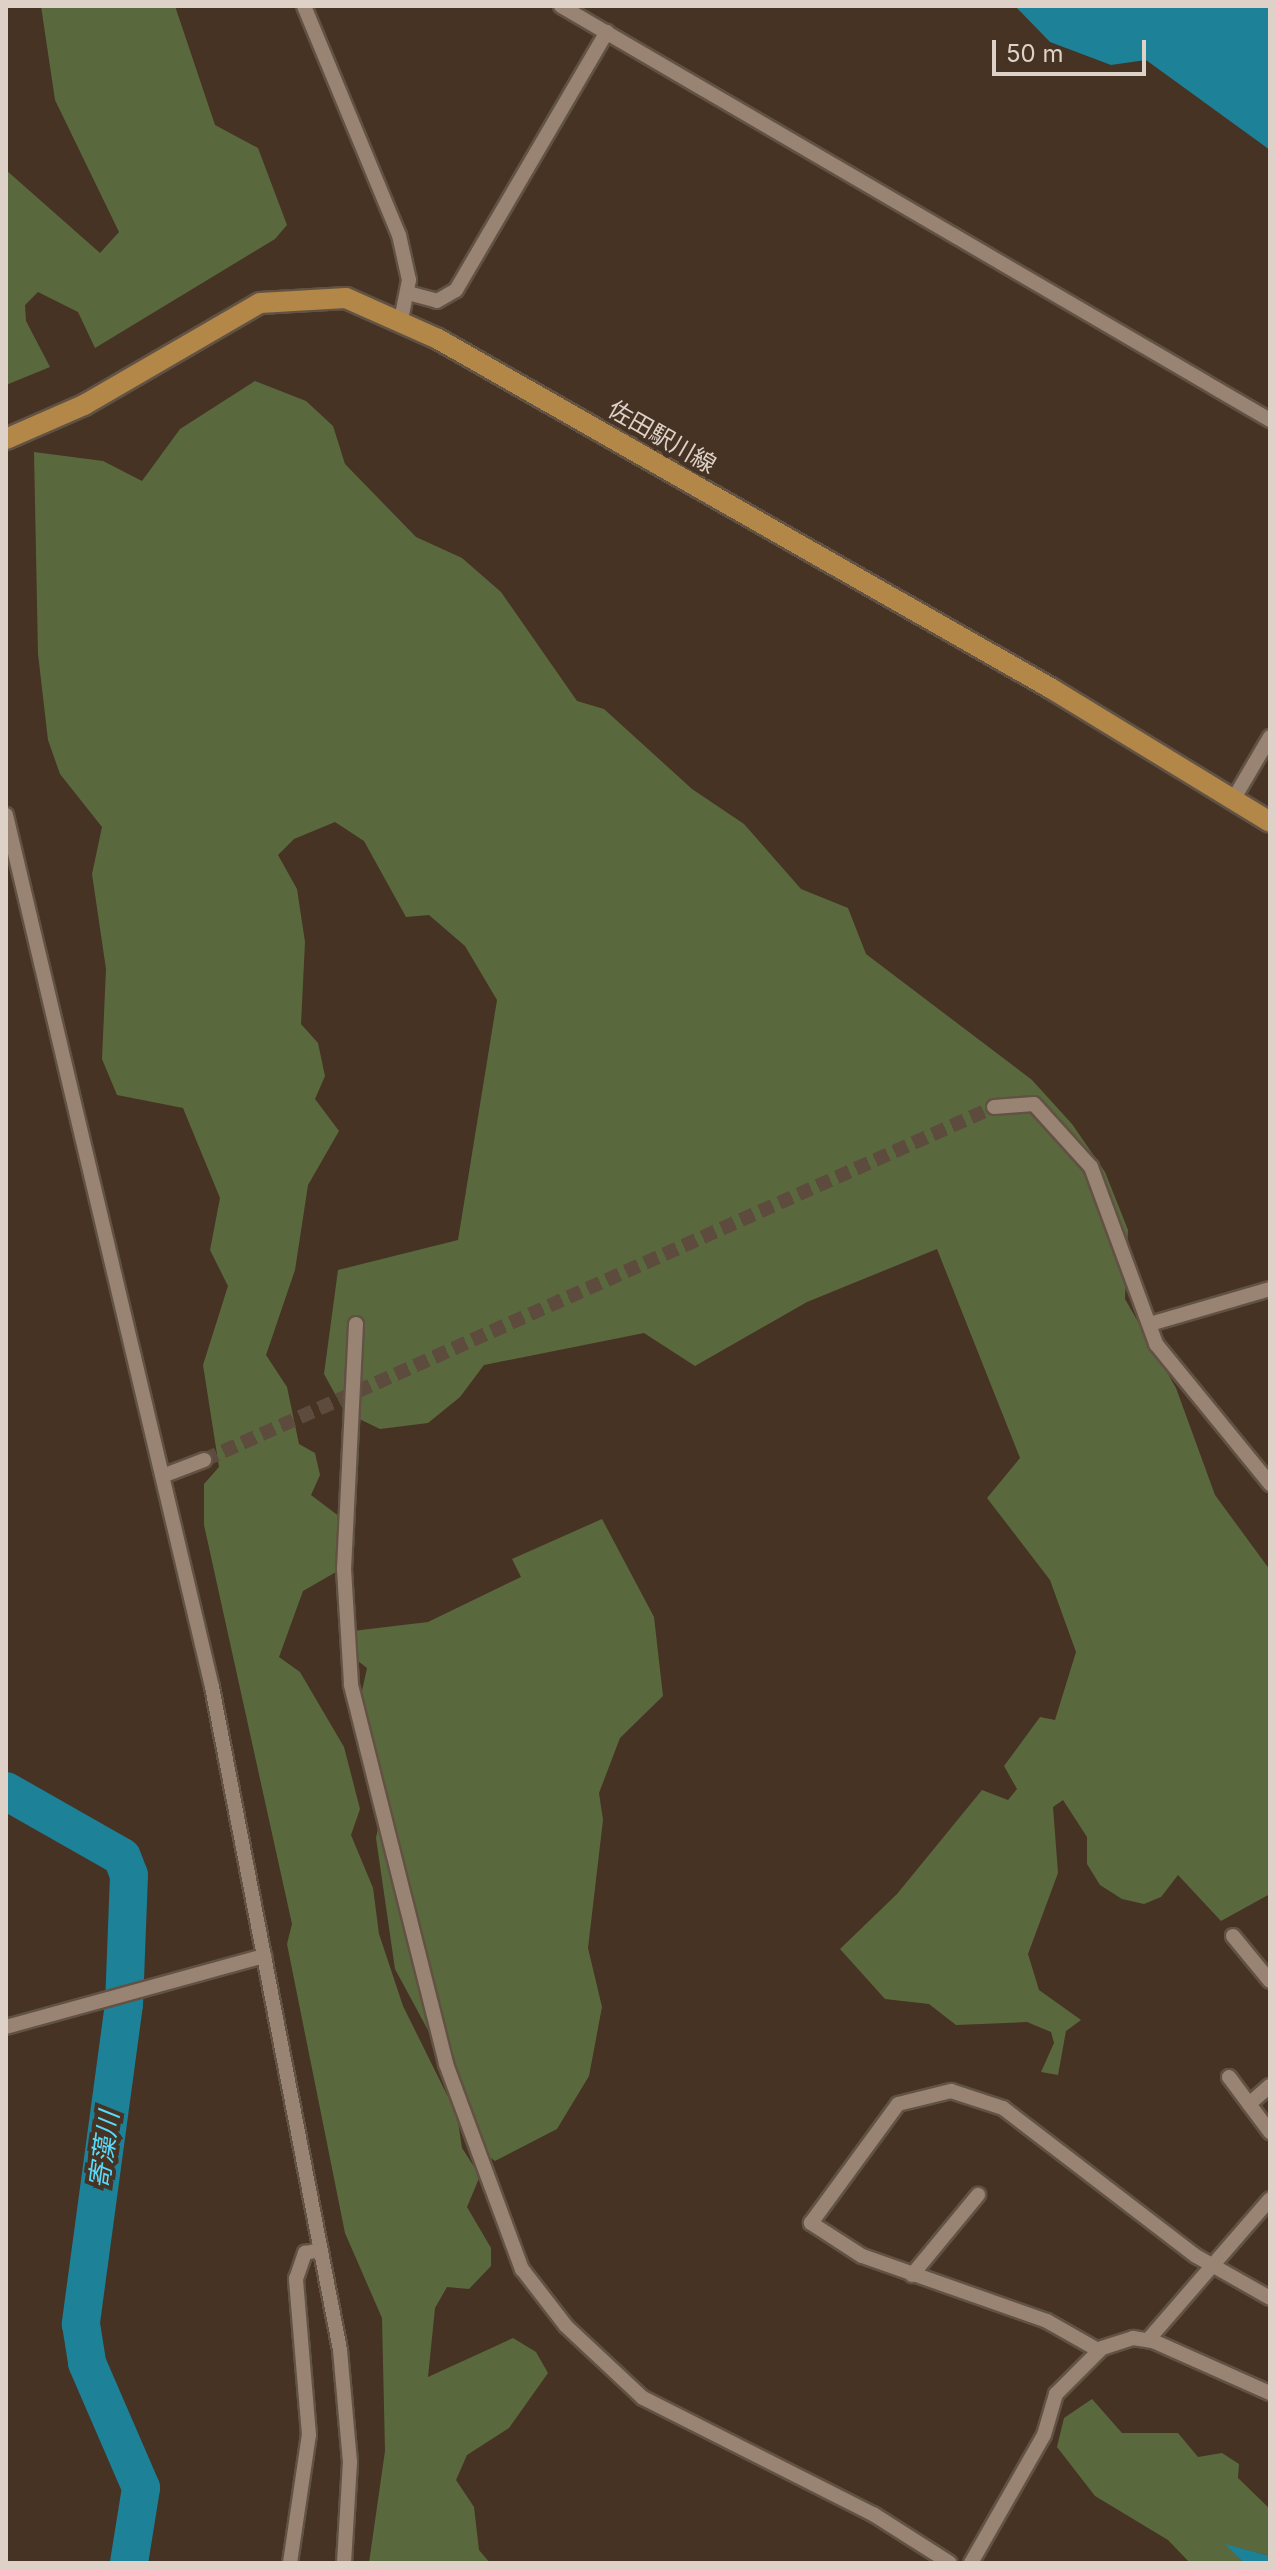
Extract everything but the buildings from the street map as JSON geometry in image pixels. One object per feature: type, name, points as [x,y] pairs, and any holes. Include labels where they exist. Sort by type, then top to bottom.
[{"type":"main road","name":"佐田駅川線","points":[[6,439],[84,405],[260,303],[346,298],[401,320],[1052,689],[1270,822]]},
{"type":"street","points":[[304,6],[399,235],[408,293],[401,320]]},
{"type":"street","points":[[561,6],[1270,420]]},
{"type":"street","points":[[408,293],[437,301],[456,290],[607,32]]},
{"type":"street","points":[[1233,800],[1270,737]]},
{"type":"street","points":[[6,815],[165,1475],[321,2250],[348,2410],[344,2563]]},
{"type":"street","points":[[994,1107],[1034,1104],[1091,1167],[1150,1324],[1180,1378],[1270,1484]]},
{"type":"street","points":[[1150,1324],[1270,1289]]},
{"type":"street","points":[[356,1324],[344,1569],[351,1685],[446,2064],[522,2269],[566,2326],[643,2398],[873,2514],[950,2563]]},
{"type":"street","points":[[165,1475],[204,1460]]},
{"type":"street","points":[[1233,1936],[1270,1981]]},
{"type":"street","points":[[6,2027],[67,2014],[264,1956]]},
{"type":"street","points":[[1229,2077],[1270,2132]]},
{"type":"street","points":[[1249,2104],[1270,2086]]},
{"type":"street","points":[[1098,2350],[1047,2321],[862,2256],[811,2223],[891,2109],[951,2091],[1022,2120],[1212,2267],[1270,2298]]},
{"type":"street","points":[[912,2275],[978,2195]]},
{"type":"street","points":[[1148,2340],[1270,2199]]},
{"type":"street","points":[[290,2563],[309,2435],[296,2279],[305,2253],[321,2250]]},
{"type":"street","points":[[971,2563],[1044,2435],[1056,2394],[1098,2350],[1121,2339],[1148,2340],[1270,2393]]},
{"type":"green space","points":[[41,6],[175,6],[215,125],[258,148],[287,225],[275,239],[95,348],[78,312],[38,292],[25,305],[26,321],[50,367],[6,385],[6,170],[100,253],[119,232],[55,100]]},
{"type":"green space","points":[[255,381],[306,401],[333,426],[345,464],[416,537],[462,558],[501,592],[577,701],[604,709],[692,789],[744,824],[801,889],[848,908],[866,954],[1032,1080],[1072,1124],[1105,1172],[1128,1230],[1125,1299],[1176,1388],[1215,1495],[1270,1570],[1270,1894],[1221,1921],[1178,1875],[1161,1897],[1144,1904],[1122,1899],[1100,1885],[1087,1864],[1087,1837],[1063,1800],[1053,1807],[1058,1873],[1028,1954],[1039,1990],[1081,2020],[1066,2031],[1058,2075],[1041,2072],[1054,2043],[1051,2032],[1027,2022],[956,2025],[929,2004],[885,1999],[840,1949],[897,1894],[982,1790],[1008,1800],[1017,1789],[1004,1766],[1040,1717],[1055,1720],[1076,1652],[1050,1580],[987,1498],[1020,1458],[937,1249],[807,1302],[695,1366],[644,1333],[484,1365],[460,1397],[428,1423],[380,1429],[345,1412],[324,1374],[338,1270],[458,1240],[497,1000],[465,946],[429,915],[406,917],[364,841],[335,822],[294,839],[278,855],[297,889],[305,942],[301,1024],[318,1043],[325,1076],[315,1099],[339,1131],[308,1185],[295,1270],[266,1355],[287,1387],[299,1444],[315,1453],[320,1475],[311,1495],[340,1517],[336,1572],[303,1591],[279,1657],[300,1672],[344,1747],[360,1809],[351,1835],[373,1888],[379,1934],[403,2006],[457,2115],[462,2148],[480,2176],[467,2207],[491,2248],[491,2266],[469,2289],[447,2287],[435,2308],[428,2377],[513,2338],[536,2352],[548,2373],[509,2428],[467,2455],[456,2480],[474,2507],[479,2550],[490,2563],[369,2563],[385,2451],[382,2318],[345,2233],[287,1944],[292,1924],[204,1525],[204,1484],[219,1467],[203,1365],[228,1286],[210,1250],[220,1198],[183,1108],[117,1095],[102,1059],[106,969],[92,874],[102,827],[60,774],[48,740],[38,654],[34,452],[103,461],[142,481],[180,429]]},
{"type":"green space","points":[[602,1519],[654,1617],[663,1696],[620,1738],[599,1793],[603,1820],[588,1948],[602,2007],[589,2076],[557,2129],[495,2161],[473,2145],[450,2071],[395,1969],[376,1838],[385,1793],[362,1691],[367,1668],[340,1647],[344,1632],[428,1622],[521,1577],[512,1559]]},
{"type":"green space","points":[[1092,2399],[1122,2433],[1178,2433],[1198,2457],[1222,2453],[1239,2464],[1238,2478],[1270,2509],[1270,2556],[1227,2545],[1244,2563],[1190,2563],[1168,2540],[1095,2496],[1057,2447],[1064,2418]]},
{"type":"water","points":[[1015,6],[1270,6],[1270,150],[1146,60],[1111,65],[1050,42]]},
{"type":"water","points":[[1225,2544],[1270,2556],[1270,2563],[1244,2563]]},
{"type":"waterway","name":"寄藻川","points":[[6,1791],[122,1857],[129,1875],[124,2004],[81,2324],[87,2363],[141,2488],[129,2563]]},
{"type":"tunnel","points":[[204,1460],[994,1107]]}]
